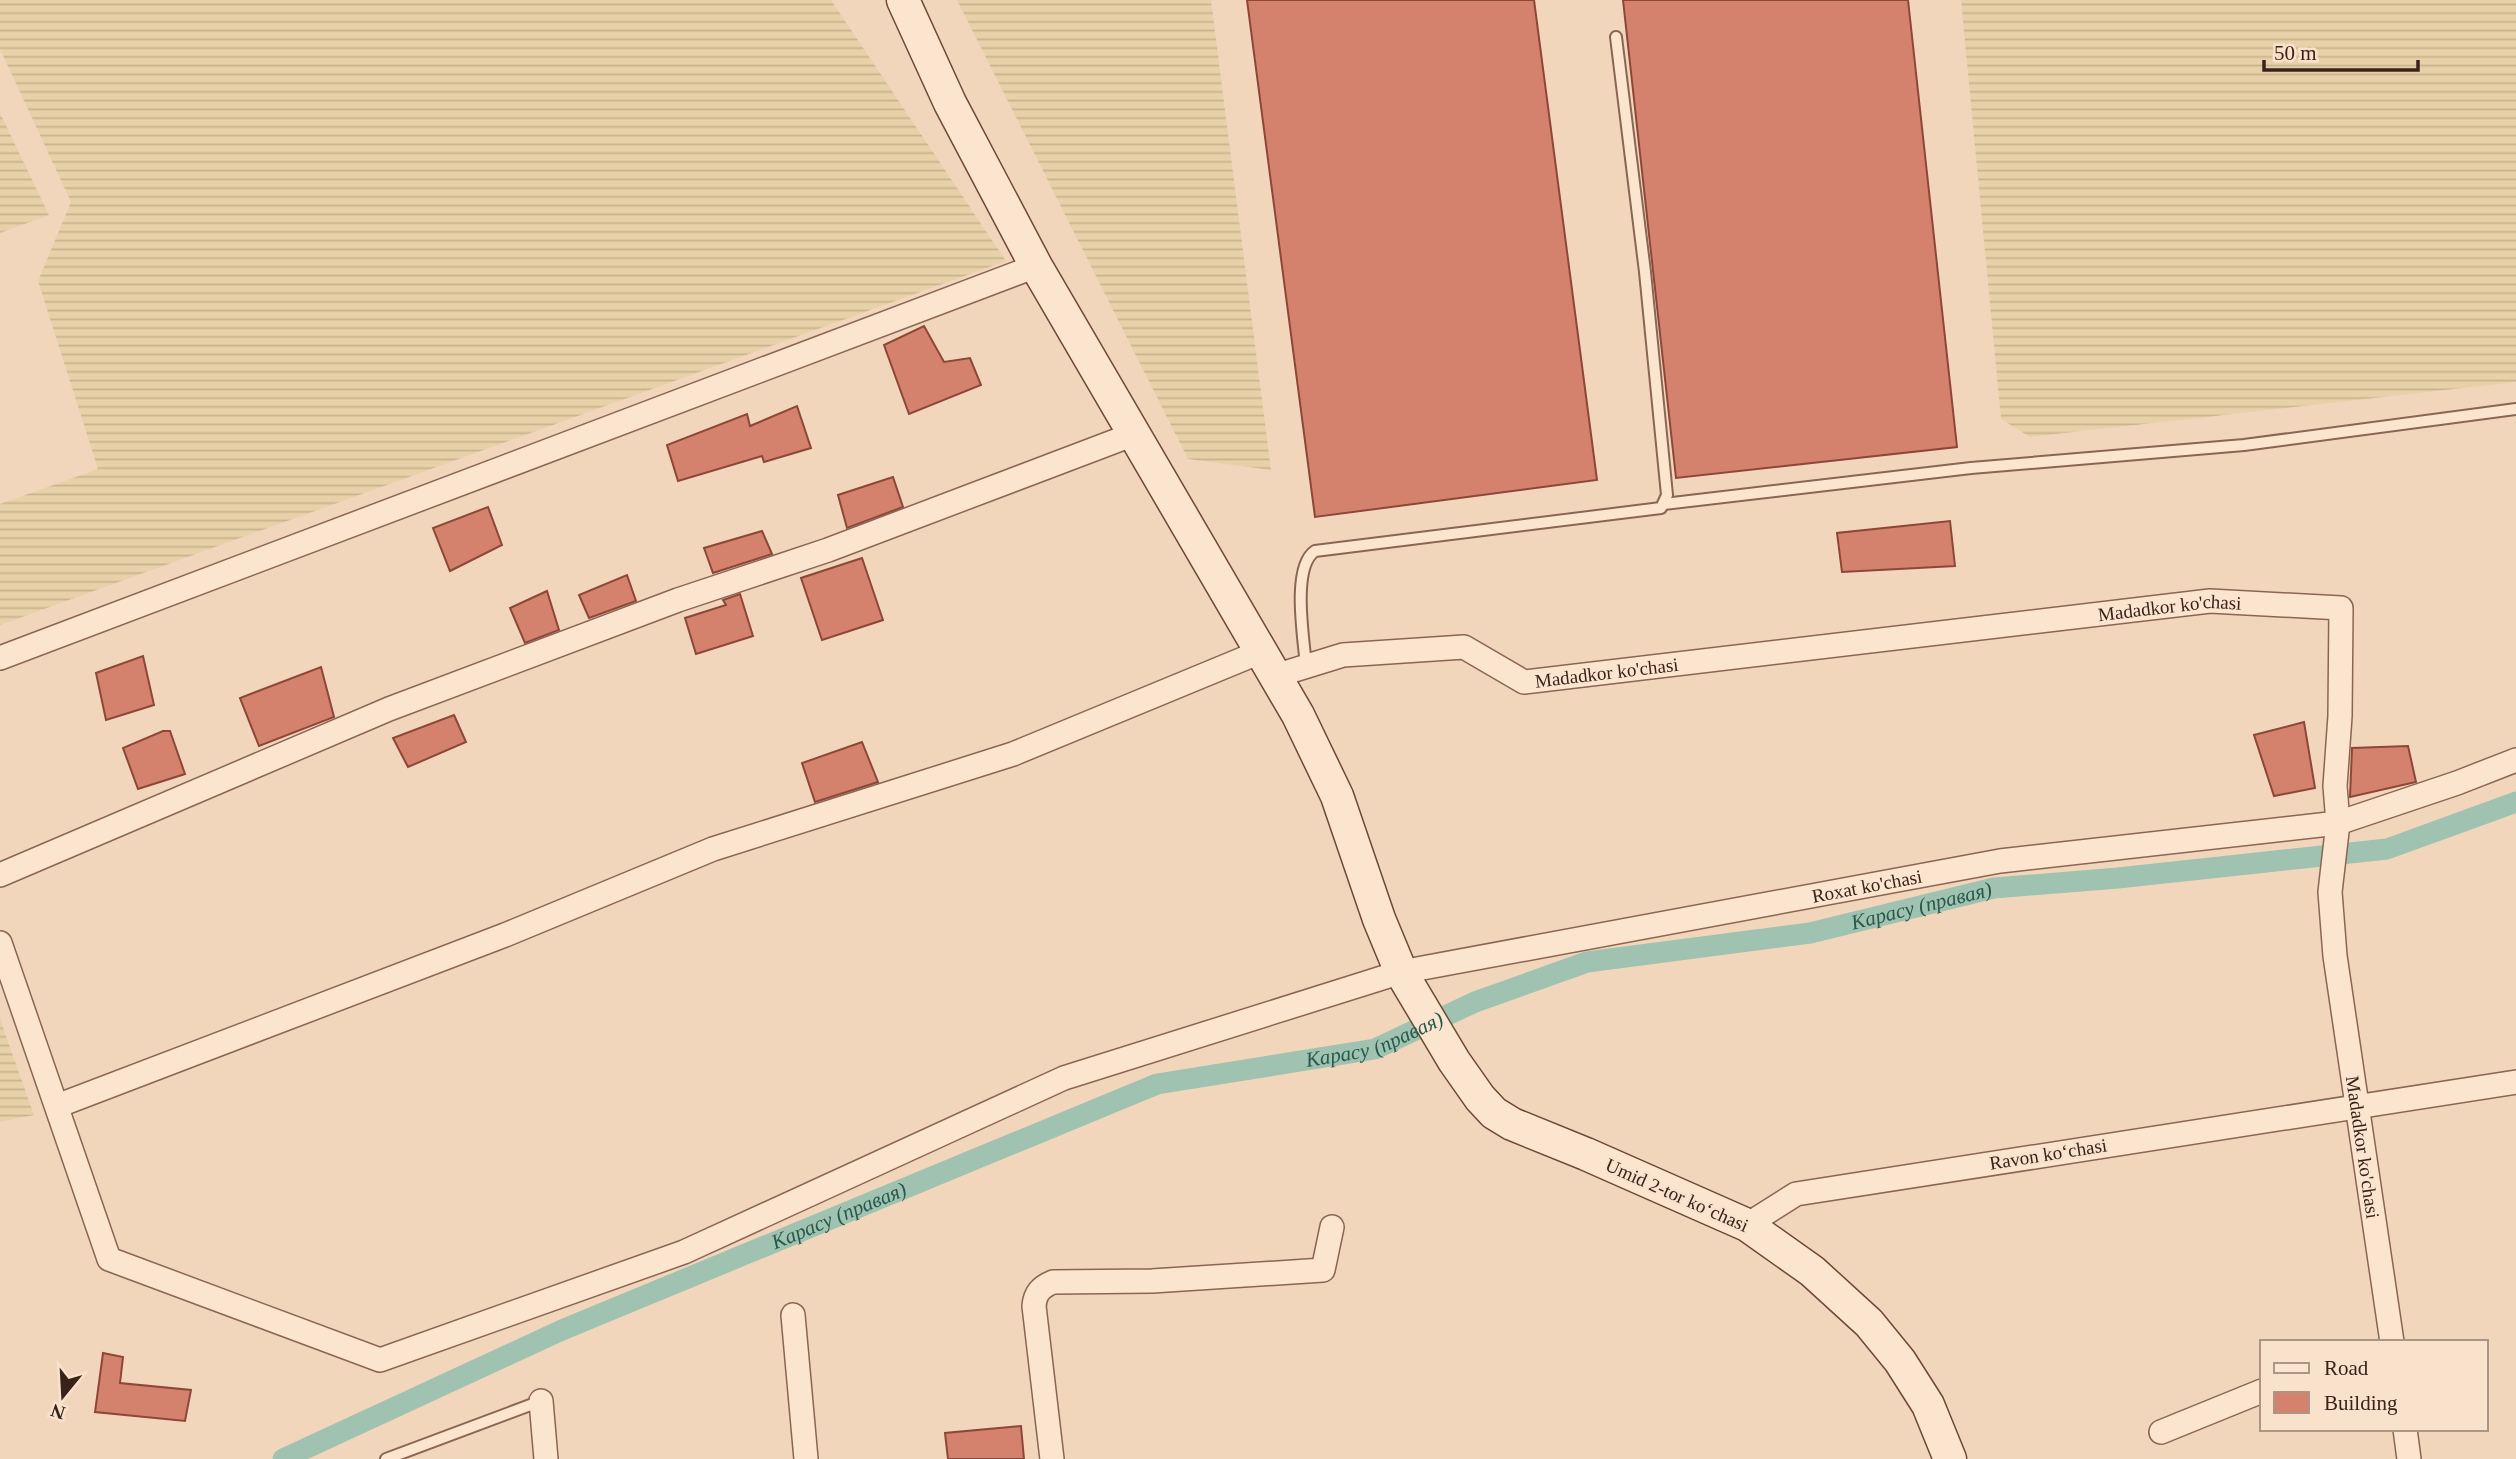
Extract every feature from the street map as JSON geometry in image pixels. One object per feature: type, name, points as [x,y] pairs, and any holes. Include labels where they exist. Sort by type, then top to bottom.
[{"type":"main road","name":"Umid 2-tor koʻchasi","points":[[903,0],[950,103],[1036,266],[1319,755],[1404,979],[1480,1098],[1494,1113],[1512,1124],[1747,1225],[1812,1271],[1869,1323],[1900,1361],[1928,1405],[1951,1459]]},
{"type":"street","points":[[0,658],[1036,266]]},
{"type":"street","points":[[0,875],[389,709],[678,600],[828,550],[1134,434]]},
{"type":"street","name":"Madadkor ko'chasi","points":[[57,1106],[505,935],[713,849],[1013,754],[1268,664],[1306,666],[1343,655],[1464,647],[1524,682],[2210,601],[2341,608],[2336,786],[2338,822],[2330,892],[2335,956],[2388,1340]]},
{"type":"street","name":"Roxat ko'chasi","points":[[57,1106],[109,1259],[380,1360],[684,1252],[1064,1078],[1404,979],[2000,861],[2338,822],[2457,783],[2516,760]]},
{"type":"street","points":[[0,943],[57,1106]]},
{"type":"street","name":"Ravon koʻchasi","points":[[1747,1225],[1796,1194],[2516,1082]]},
{"type":"street","points":[[1052,1459],[1034,1306],[1038,1291],[1045,1285],[1053,1282],[1152,1281],[1323,1270],[1332,1227]]},
{"type":"street","points":[[793,1315],[806,1459]]},
{"type":"street","points":[[2161,1432],[2260,1392]]},
{"type":"street","points":[[541,1401],[545,1459]]},
{"type":"street","points":[[2405,1431],[2409,1459]]},
{"type":"lane","points":[[1306,666],[1301,604],[1303,570],[1310,554],[1315,551],[1661,508],[1664,504],[1667,495],[1645,272],[1616,37]]},
{"type":"lane","points":[[1664,504],[1971,468],[2244,445],[2516,409]]},
{"type":"lane","points":[[386,1459],[541,1401]]},
{"type":"shaded area","points":[[0,0],[831,0],[1006,261],[0,625],[0,504],[98,469],[38,281],[71,202],[0,49]]},
{"type":"shaded area","points":[[957,0],[1211,0],[1271,470],[1188,459]]},
{"type":"shaded area","points":[[1961,0],[2516,0],[2516,382],[2030,437],[2001,419]]},
{"type":"shaded area","points":[[0,113],[49,215],[0,233]]},
{"type":"shaded area","points":[[0,1019],[34,1115],[0,1122]]},
{"type":"building","points":[[1247,0],[1534,0],[1597,480],[1315,517]]},
{"type":"building","points":[[1623,0],[1908,0],[1957,447],[1676,478]]},
{"type":"building","points":[[924,326],[944,362],[970,358],[981,385],[909,414],[884,345]]},
{"type":"building","points":[[797,406],[811,448],[764,462],[762,456],[678,481],[667,445],[747,414],[750,426]]},
{"type":"building","points":[[893,477],[903,507],[847,528],[838,495]]},
{"type":"building","points":[[488,507],[502,545],[450,571],[433,528]]},
{"type":"building","points":[[1950,521],[1955,566],[1842,572],[1837,533]]},
{"type":"building","points":[[762,531],[772,554],[713,573],[704,548]]},
{"type":"building","points":[[862,558],[883,620],[822,640],[801,578]]},
{"type":"building","points":[[627,575],[636,601],[589,618],[579,595]]},
{"type":"building","points":[[547,591],[559,630],[525,643],[510,608]]},
{"type":"building","points":[[740,594],[753,636],[696,654],[685,618],[726,605],[723,600]]},
{"type":"building","points":[[143,656],[154,705],[106,720],[96,673]]},
{"type":"building","points":[[321,667],[334,717],[259,746],[240,698]]},
{"type":"building","points":[[454,715],[466,742],[408,767],[393,738]]},
{"type":"building","points":[[2304,722],[2315,788],[2274,796],[2254,735]]},
{"type":"building","points":[[163,731],[170,731],[185,774],[138,789],[123,748]]},
{"type":"building","points":[[862,742],[878,782],[815,802],[802,763]]},
{"type":"building","points":[[2408,746],[2416,782],[2350,797],[2352,748]]},
{"type":"building","points":[[103,1353],[123,1357],[120,1383],[191,1390],[185,1421],[95,1412]]},
{"type":"building","points":[[1021,1426],[1024,1459],[948,1459],[945,1433]]},
{"type":"waterway","name":"Карасу (правая)","points":[[283,1459],[562,1330],[1157,1084],[1375,1049],[1475,1002],[1587,962],[1810,933],[1994,888],[2118,878],[2387,849],[2516,802]]}]
